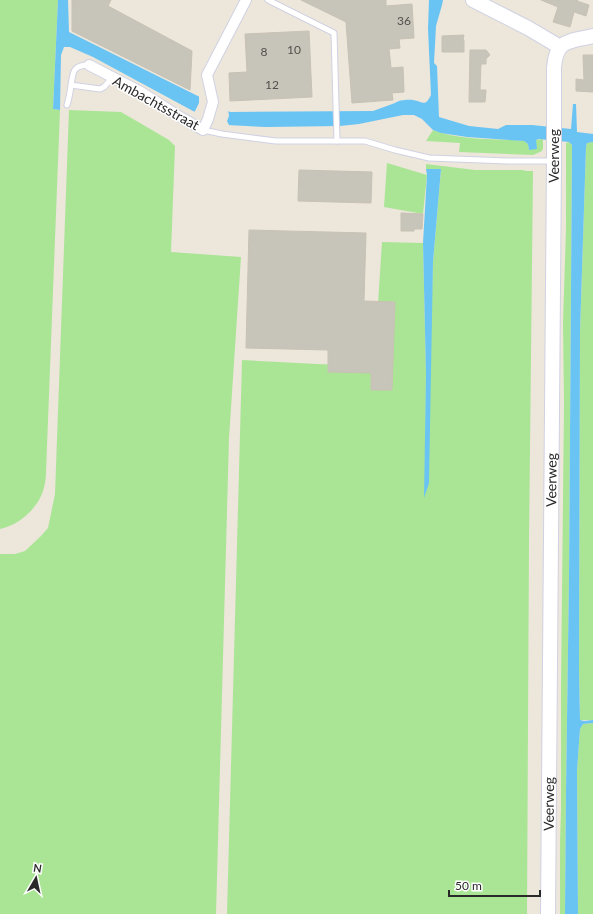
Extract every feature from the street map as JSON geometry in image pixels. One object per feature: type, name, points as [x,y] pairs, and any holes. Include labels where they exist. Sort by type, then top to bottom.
[{"type":"street","name":"Ambachtsstraat","points":[[89,65],[141,92],[203,130],[213,102],[207,75],[246,0]]},
{"type":"street","points":[[473,0],[528,28],[560,47],[568,42],[593,36]]},
{"type":"street","name":"Veerweg","points":[[548,914],[554,60],[560,47]]},
{"type":"lane","points":[[268,0],[334,33],[337,141]]},
{"type":"lane","points":[[67,105],[74,71],[83,65],[89,65]]},
{"type":"lane","points":[[72,85],[100,89],[104,87],[112,78]]},
{"type":"lane","points":[[203,130],[276,142],[365,141],[394,150],[429,158],[494,160],[554,154]]},
{"type":"green space","points":[[0,0],[58,0],[53,109],[60,110],[45,482],[40,498],[32,510],[14,524],[0,529]]},
{"type":"green space","points":[[69,110],[121,112],[169,140],[175,146],[171,252],[241,257],[229,438],[216,914],[0,914],[0,554],[15,554],[25,551],[41,536],[48,528],[55,494]]},
{"type":"green space","points":[[433,130],[443,134],[466,138],[524,141],[528,144],[529,150],[536,140],[543,139],[543,148],[542,151],[533,155],[459,152],[460,143],[426,141]]},
{"type":"green space","points":[[569,142],[572,145],[569,577],[565,914],[560,914],[564,404],[563,323],[566,229],[566,143]]},
{"type":"green space","points":[[593,142],[593,720],[580,720],[580,332],[586,147],[587,143]]},
{"type":"green space","points":[[387,163],[427,175],[423,214],[384,207]]},
{"type":"green space","points":[[426,164],[475,170],[533,171],[527,914],[227,914],[242,360],[374,366],[382,242],[423,243],[426,374],[425,496],[433,262],[441,169],[426,169]]},
{"type":"green space","points":[[593,723],[593,914],[578,914],[577,771],[580,729],[583,724]]},
{"type":"water","points":[[58,0],[68,0],[69,32],[230,112],[373,111],[404,100],[426,102],[431,95],[428,29],[429,0],[443,0],[436,26],[434,63],[437,66],[439,117],[469,126],[498,129],[506,125],[532,125],[571,129],[573,104],[576,104],[577,132],[593,134],[593,142],[587,143],[586,147],[580,332],[579,670],[580,720],[593,720],[593,723],[583,724],[580,729],[577,771],[578,914],[565,914],[572,145],[569,142],[539,139],[536,140],[537,149],[529,150],[528,144],[524,141],[467,137],[441,133],[433,130],[422,119],[414,115],[403,115],[359,124],[340,126],[266,127],[227,125],[193,111],[93,57],[70,47],[64,47],[61,55],[60,110],[53,109]]},
{"type":"water","points":[[426,169],[441,169],[433,262],[429,483],[424,498],[426,374],[423,243],[427,175]]},
{"type":"pier","points":[[199,95],[228,109],[229,116],[227,121],[230,127],[226,127],[194,113],[199,103]]},
{"type":"building","points":[[72,0],[111,0],[108,6],[192,51],[190,90],[72,31]]},
{"type":"building","points":[[301,0],[386,0],[386,6],[412,4],[414,38],[399,39],[400,48],[389,49],[391,68],[403,67],[404,92],[392,93],[393,100],[352,103],[346,22]]},
{"type":"building","points":[[541,0],[578,0],[577,1],[589,5],[586,16],[574,12],[570,27],[553,22],[558,7]]},
{"type":"building","points":[[309,31],[312,97],[230,101],[229,73],[247,72],[245,34]]},
{"type":"building","points":[[464,35],[464,52],[442,52],[442,36]]},
{"type":"building","points":[[470,50],[486,50],[490,55],[486,59],[486,64],[481,64],[480,90],[486,90],[485,102],[469,102]]},
{"type":"building","points":[[583,55],[593,55],[593,92],[576,91],[576,79],[584,80]]},
{"type":"building","points":[[299,170],[372,172],[371,203],[298,201]]},
{"type":"building","points":[[401,213],[423,214],[422,229],[414,229],[414,231],[401,231]]},
{"type":"building","points":[[249,230],[366,233],[364,301],[395,302],[392,390],[371,390],[371,373],[328,372],[328,350],[246,348]]}]
